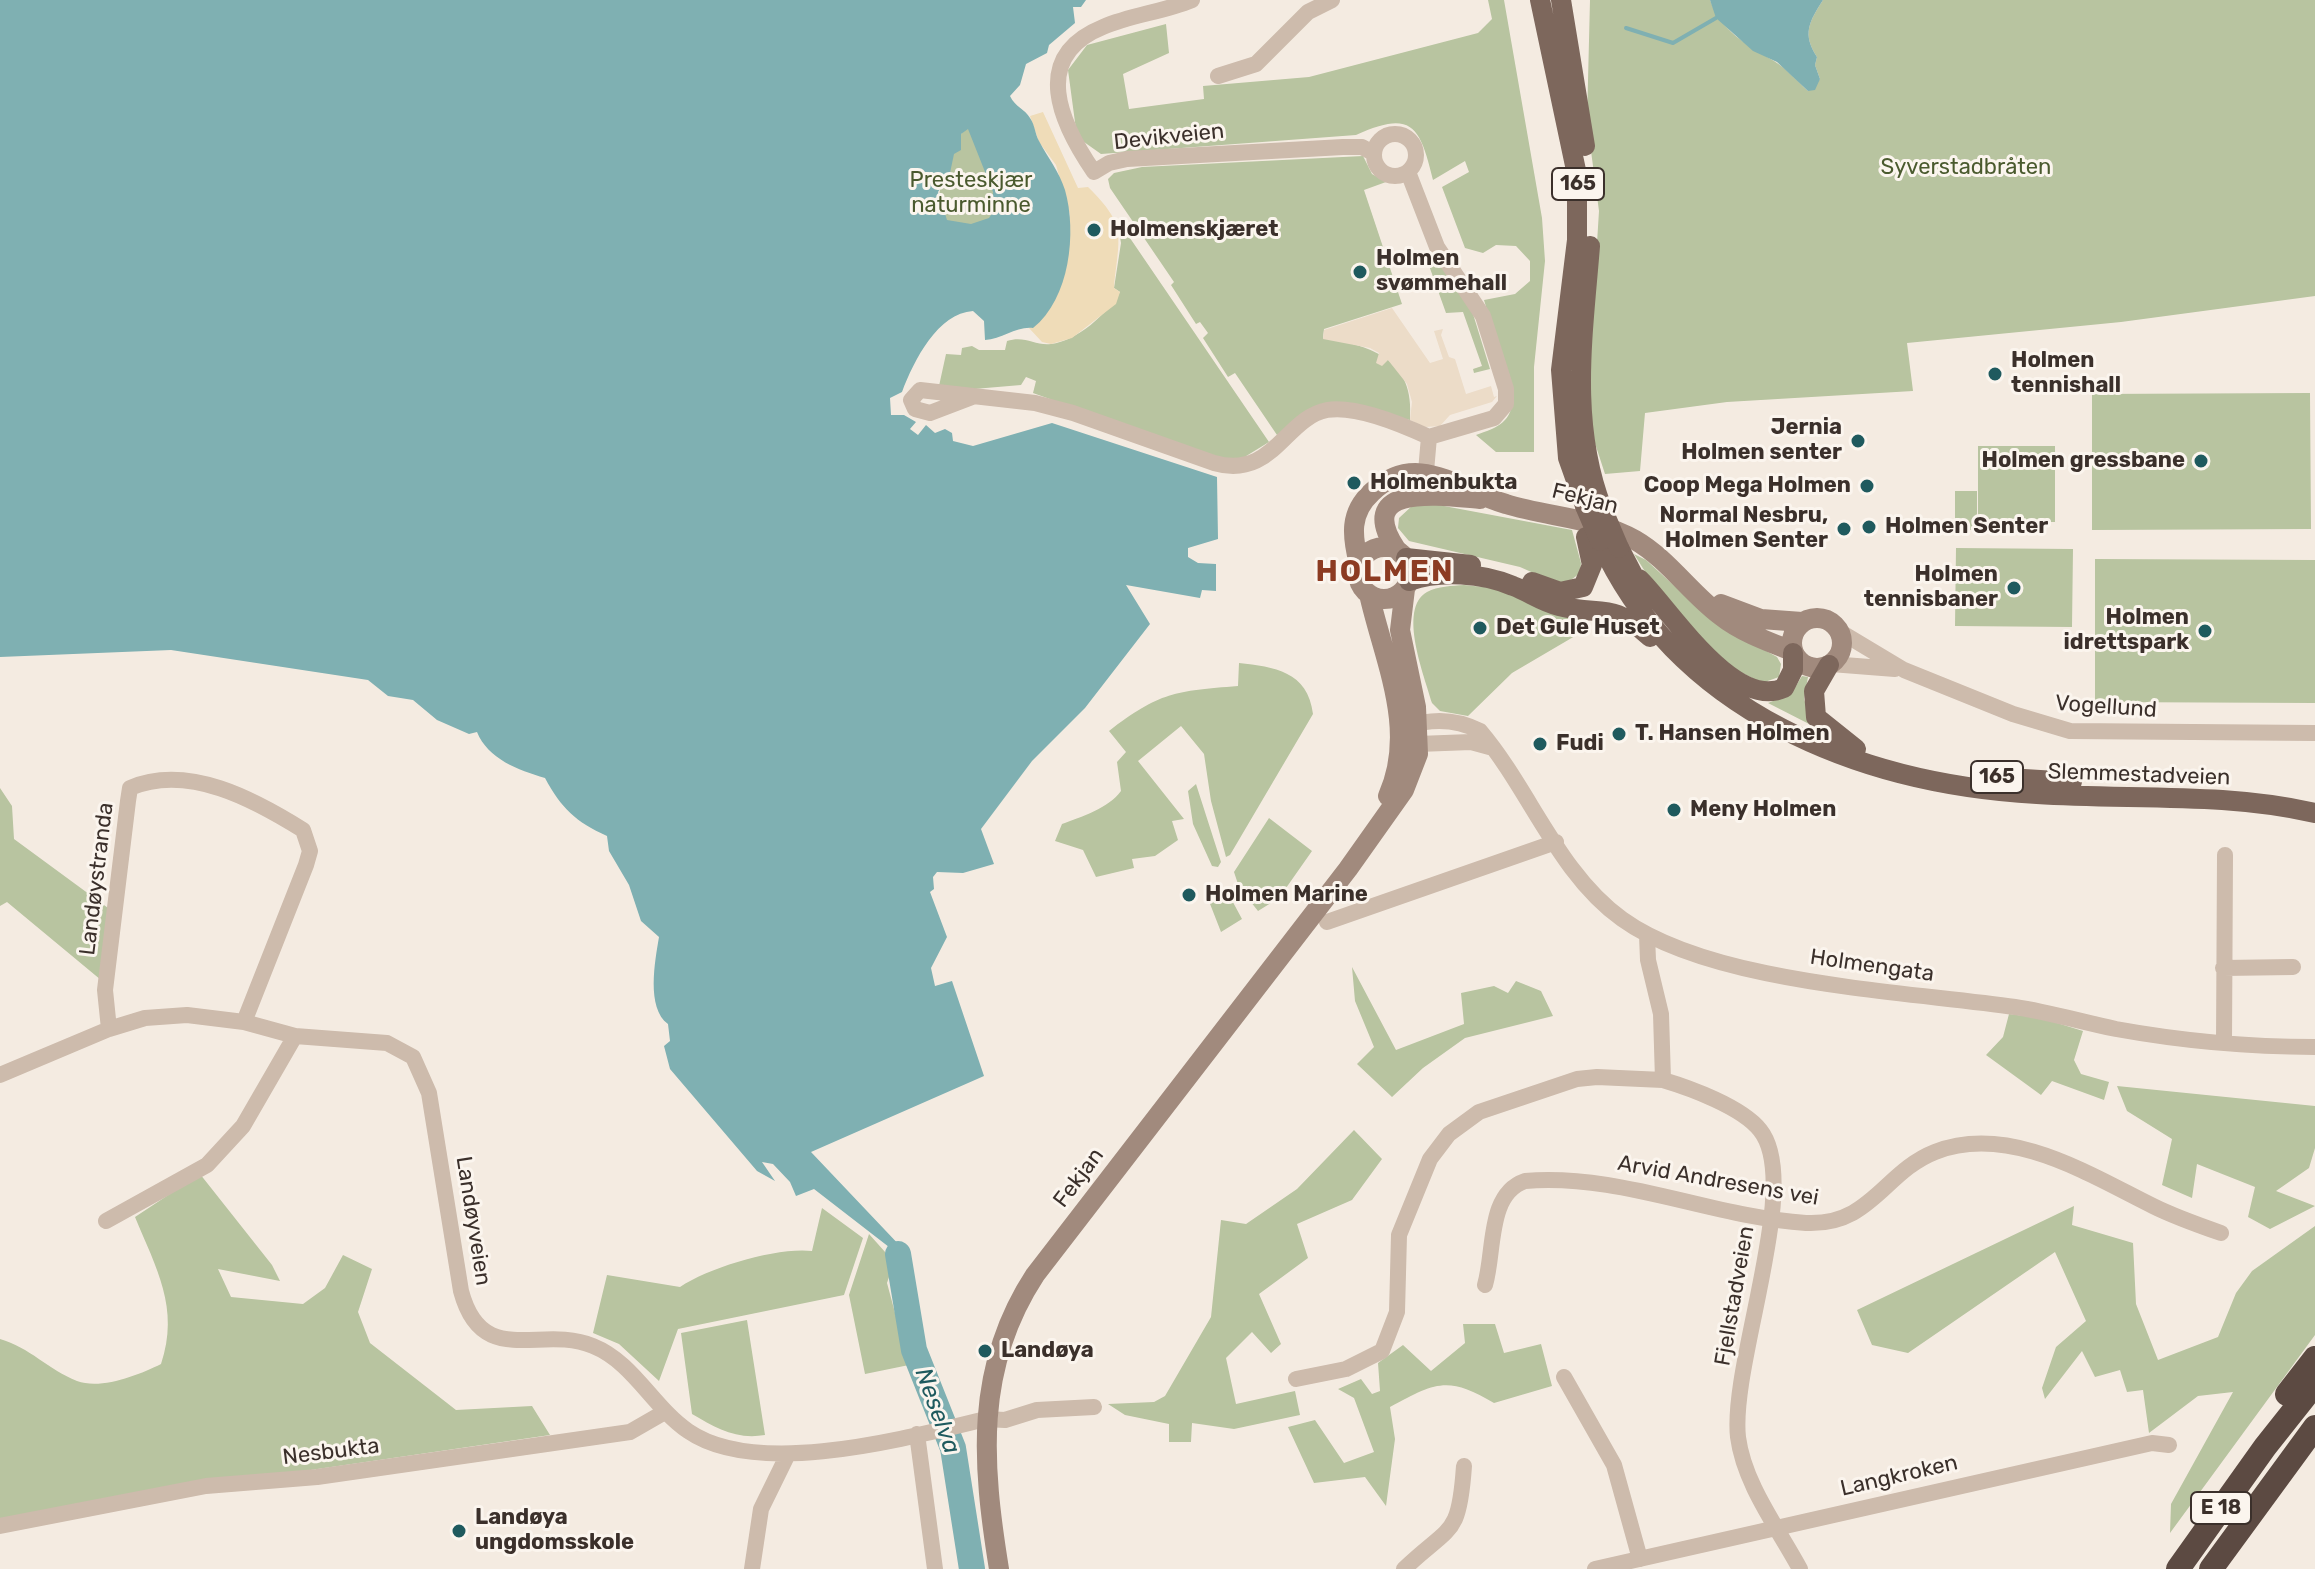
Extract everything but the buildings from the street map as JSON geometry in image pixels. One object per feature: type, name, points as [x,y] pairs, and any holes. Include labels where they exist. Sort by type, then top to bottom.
[{"type":"highway","name":"E 18","points":[[2265,1447],[2271,1413],[2315,1358]]},
{"type":"highway","name":"E 18","points":[[2178,1569],[2265,1447],[2315,1384]]},
{"type":"highway","name":"E 18","points":[[2211,1569],[2250,1511],[2315,1427]]},
{"type":"highway","name":"E 18","points":[[2250,1511],[2315,1445]]},
{"type":"main road","name":"Slemmestadveien","points":[[1540,0],[1578,185],[1576,258],[1561,351],[1562,413],[1571,469],[1621,582],[1645,618],[1692,667],[1769,723],[1814,745],[1890,773],[1959,787],[2036,794],[2238,803],[2315,813]]},
{"type":"main road","name":"Slemmestadveien","points":[[1561,0],[1592,204],[1580,404],[1588,505]]},
{"type":"main road","name":"Fekjan","points":[[1359,564],[1352,534],[1362,502],[1391,477],[1426,484],[1446,478],[1496,501],[1625,535],[1647,548],[1722,617],[1793,652]]},
{"type":"main road","points":[[1401,554],[1378,547],[1359,564],[1359,581],[1369,594],[1384,599],[1407,585],[1401,554],[1387,536],[1386,514],[1402,497],[1426,484]]},
{"type":"main road","name":"Slemmestadveien","points":[[1602,542],[1631,572],[1663,622],[1718,675],[1765,707],[1856,749],[1913,765],[1973,775],[2240,792],[2315,804]]},
{"type":"main road","name":"165","points":[[1401,554],[1485,567],[1569,593],[1583,587],[1602,542]]},
{"type":"main road","name":"165","points":[[1631,572],[1684,634],[1728,673],[1752,688],[1773,692],[1784,688],[1793,670],[1793,652]]},
{"type":"main road","name":"165","points":[[1407,585],[1447,574],[1482,577],[1511,584],[1558,606],[1610,610],[1631,620],[1664,651],[1692,667]]},
{"type":"main road","name":"Fekjan","points":[[999,1569],[985,1465],[986,1419],[1003,1340],[1035,1275],[1348,869],[1392,787],[1410,733],[1400,630],[1407,585]]},
{"type":"main road","name":"Fekjan","points":[[1693,589],[1748,615],[1802,622]]},
{"type":"main road","name":"Fekjan","points":[[1369,594],[1410,733]]},
{"type":"main road","points":[[1823,618],[1839,631],[1842,643],[1830,664],[1816,668],[1802,664],[1793,652],[1795,630],[1802,622],[1823,618]]},
{"type":"main road","name":"165","points":[[1830,664],[1814,691],[1816,717],[1856,749]]},
{"type":"street","name":"Devikveien","points":[[1192,0],[1102,27],[1081,39],[1059,68],[1056,86],[1061,111],[1094,172],[1109,163],[1175,155],[1343,147],[1362,147],[1373,153]]},
{"type":"street","points":[[1218,76],[1256,64],[1308,12],[1332,0]]},
{"type":"street","points":[[1385,136],[1406,136],[1416,154],[1408,172],[1395,177],[1382,172],[1373,153],[1385,136]]},
{"type":"street","points":[[972,397],[1019,400],[1073,413],[1214,463],[1237,468],[1252,463],[1323,411],[1350,411],[1399,423],[1429,437],[1500,414],[1506,404],[1506,389],[1483,316],[1437,247],[1408,172]]},
{"type":"street","points":[[1426,484],[1429,437]]},
{"type":"street","name":"Vogellund","points":[[1839,631],[1904,670],[2013,714],[2070,731],[2315,733]]},
{"type":"street","name":"Vogellund","points":[[1830,664],[1904,670]]},
{"type":"street","name":"Holmengata","points":[[1410,733],[1495,748],[1556,842],[1600,901],[1647,935],[1709,958],[1802,979],[2016,1007],[2145,1034],[2224,1043],[2315,1047]]},
{"type":"street","name":"Landøystranda","points":[[109,1029],[105,990],[130,788],[149,783],[187,783],[233,790],[303,830],[309,841],[306,865],[244,1022]]},
{"type":"street","points":[[1327,922],[1556,842]]},
{"type":"street","points":[[2224,1043],[2225,855]]},
{"type":"street","points":[[1296,1379],[1346,1369],[1382,1351],[1397,1312],[1399,1235],[1411,1198],[1430,1159],[1462,1122],[1479,1112],[1577,1079],[1663,1080],[1661,1014],[1648,960],[1647,935]]},
{"type":"street","points":[[2223,968],[2293,967]]},
{"type":"street","name":"Landøyveien","points":[[0,1075],[109,1029],[165,1015],[244,1022],[295,1036],[387,1043],[413,1057],[422,1072],[436,1129],[461,1291],[466,1307],[480,1328],[510,1341],[565,1341],[595,1346],[622,1364],[663,1413],[712,1445],[758,1456],[787,1456],[924,1433],[986,1419]]},
{"type":"street","points":[[106,1221],[207,1165],[243,1126],[295,1036]]},
{"type":"street","name":"Fjellstadveien","points":[[1663,1080],[1745,1116],[1760,1130],[1773,1166],[1771,1217],[1750,1324],[1738,1435],[1756,1492],[1800,1569]]},
{"type":"street","name":"Arvid Andresens vei","points":[[1485,1285],[1493,1258],[1497,1210],[1513,1185],[1525,1181],[1610,1184],[1806,1223],[1843,1218],[1866,1208],[1914,1163],[1937,1152],[1978,1146],[2014,1148],[2058,1158],[2154,1207],[2221,1233]]},
{"type":"street","points":[[1564,1377],[1614,1465],[1640,1559]]},
{"type":"street","points":[[986,1419],[1005,1420],[1037,1410],[1094,1407]]},
{"type":"street","name":"Nesbukta","points":[[0,1526],[206,1486],[317,1477],[630,1432],[663,1413]]},
{"type":"street","points":[[924,1433],[935,1569]]},
{"type":"street","name":"Langkroken","points":[[1595,1569],[2051,1463],[2152,1443],[2169,1445]]},
{"type":"street","points":[[752,1569],[761,1509],[787,1456]]},
{"type":"street","points":[[1404,1569],[1455,1523],[1461,1507],[1464,1466]]},
{"type":"green space","points":[[1488,0],[1504,0],[1542,218],[1545,261],[1534,367],[1534,452],[1496,452],[1476,435],[1507,418],[1513,396],[1484,300],[1515,294],[1530,281],[1530,261],[1516,246],[1496,245],[1483,253],[1465,248],[1442,187],[1469,172],[1465,161],[1433,180],[1418,136],[1402,124],[1375,127],[1356,135],[1101,154],[1077,137],[1068,70],[1087,45],[1166,24],[1169,53],[1123,74],[1129,109],[1204,99],[1203,86],[1309,77],[1478,33],[1492,19]]},
{"type":"green space","name":"Syverstadbråten","points":[[1590,0],[1710,0],[1728,29],[1783,67],[1808,91],[1820,79],[1809,28],[1823,0],[2315,0],[2315,296],[2121,322],[1907,343],[1913,391],[1727,402],[1645,413],[1640,471],[1605,474],[1591,431],[1591,339],[1599,211],[1587,121]]},
{"type":"green space","name":"Presteskjær naturminne","points":[[988,98],[1068,224],[971,226],[940,221],[939,201],[944,169],[957,141]]},
{"type":"green space","points":[[1363,156],[1372,174],[1386,182],[1364,190],[1402,304],[1324,329],[1323,338],[1359,346],[1388,360],[1406,383],[1410,420],[1321,405],[1277,435],[1235,373],[1228,377],[1203,338],[1208,333],[1200,322],[1196,324],[1171,285],[1174,282],[1110,188],[1108,179],[1114,173],[1142,167]]},
{"type":"green space","points":[[1117,219],[1269,442],[1243,458],[1220,460],[1033,393],[1036,381],[1026,377],[1021,385],[974,389],[939,386],[946,354],[961,355],[962,348],[972,346],[979,350],[1005,350],[1007,341],[1013,339],[1045,344],[1061,342],[1081,332],[1099,317],[1120,292],[1114,288],[1121,243]]},
{"type":"green space","points":[[1434,258],[1469,301],[1490,369],[1474,373],[1473,369],[1482,366],[1463,312],[1446,313],[1427,260]]},
{"type":"green space","name":"Holmen gressbane","points":[[2310,393],[2311,529],[2092,530],[2092,394]]},
{"type":"green space","points":[[1978,446],[2055,446],[2055,522],[1978,522]]},
{"type":"green space","points":[[1955,491],[1977,491],[1977,530],[1955,530]]},
{"type":"green space","points":[[1428,503],[1572,530],[1581,563],[1580,573],[1567,583],[1554,582],[1520,567],[1409,541],[1398,528],[1399,518],[1413,505]]},
{"type":"green space","name":"Holmen tennisbaner","points":[[1956,548],[2073,549],[2072,627],[1955,626]]},
{"type":"green space","points":[[1634,554],[1646,560],[1713,621],[1777,657],[1781,664],[1779,677],[1762,683],[1727,665],[1654,586]]},
{"type":"green space","name":"Holmen idrettspark","points":[[2095,559],[2315,560],[2315,703],[2095,702]]},
{"type":"green space","points":[[1464,585],[1493,588],[1585,617],[1586,624],[1577,629],[1575,636],[1512,673],[1468,716],[1440,711],[1432,703],[1419,661],[1414,628],[1418,601],[1427,592],[1440,587]]},
{"type":"green space","points":[[1239,663],[1276,670],[1297,680],[1310,700],[1313,714],[1230,855],[1226,857],[1211,801],[1204,754],[1181,726],[1138,761],[1184,819],[1172,821],[1178,840],[1155,856],[1132,859],[1134,868],[1096,877],[1083,850],[1055,841],[1062,824],[1102,807],[1121,791],[1117,762],[1126,752],[1109,731],[1142,708],[1169,696],[1238,686]]},
{"type":"green space","points":[[1802,676],[1808,677],[1804,699],[1813,726],[1768,703],[1791,694]]},
{"type":"green space","points":[[1196,784],[1221,862],[1218,867],[1212,866],[1193,824],[1188,791]]},
{"type":"green space","points":[[0,788],[12,806],[14,839],[108,908],[101,980],[7,902],[0,906]]},
{"type":"green space","points":[[1269,818],[1312,851],[1279,898],[1258,911],[1239,887],[1234,872]]},
{"type":"green space","points":[[1216,888],[1228,893],[1242,919],[1221,932],[1205,891]]},
{"type":"green space","points":[[1352,967],[1396,1050],[1464,1024],[1461,993],[1494,986],[1508,993],[1516,981],[1541,991],[1553,1016],[1465,1038],[1423,1068],[1392,1097],[1357,1064],[1374,1047],[1355,1001]]},
{"type":"green space","points":[[2009,1014],[2041,1018],[2083,1031],[2074,1060],[2081,1074],[2109,1082],[2104,1100],[2052,1081],[2041,1095],[1986,1055],[2003,1037]]},
{"type":"green space","points":[[2117,1086],[2315,1106],[2315,1148],[2309,1168],[2276,1191],[2315,1206],[2270,1229],[2248,1217],[2255,1187],[2197,1164],[2192,1198],[2162,1185],[2172,1139],[2127,1111]]},
{"type":"green space","points":[[1354,1130],[1382,1159],[1352,1200],[1297,1224],[1308,1258],[1259,1294],[1281,1344],[1271,1353],[1252,1332],[1226,1358],[1236,1404],[1295,1391],[1300,1415],[1234,1429],[1192,1423],[1191,1442],[1169,1442],[1169,1424],[1125,1415],[1108,1404],[1154,1402],[1165,1396],[1211,1317],[1221,1220],[1246,1224],[1297,1189]]},
{"type":"green space","points":[[200,1174],[272,1265],[280,1281],[218,1269],[231,1297],[303,1304],[325,1288],[343,1255],[372,1269],[358,1312],[370,1343],[456,1410],[532,1406],[550,1435],[133,1496],[0,1524],[0,1339],[20,1347],[67,1376],[87,1383],[120,1380],[161,1364],[168,1325],[167,1306],[157,1271],[135,1217]]},
{"type":"green space","points":[[2074,1206],[2072,1225],[2133,1243],[2136,1304],[2158,1360],[2218,1337],[2236,1293],[2252,1271],[2315,1226],[2315,1335],[2170,1533],[2171,1504],[2233,1392],[2198,1396],[2149,1433],[2143,1390],[2127,1392],[2120,1370],[2095,1377],[2082,1351],[2045,1399],[2042,1388],[2056,1347],[2086,1321],[2055,1252],[1908,1353],[1872,1345],[1857,1310]]},
{"type":"green space","points":[[822,1208],[863,1238],[844,1295],[678,1329],[659,1381],[619,1344],[593,1333],[607,1275],[680,1287],[708,1272],[744,1260],[781,1252],[812,1251]]},
{"type":"green space","points":[[869,1234],[894,1262],[887,1283],[909,1365],[865,1374],[849,1295]]},
{"type":"green space","points":[[747,1320],[765,1435],[735,1434],[692,1414],[681,1333]]},
{"type":"green space","points":[[1463,1324],[1495,1324],[1504,1353],[1541,1344],[1552,1386],[1494,1403],[1464,1388],[1441,1386],[1419,1392],[1390,1407],[1395,1439],[1386,1506],[1365,1477],[1314,1483],[1288,1427],[1315,1420],[1344,1463],[1374,1452],[1354,1398],[1338,1389],[1361,1379],[1372,1394],[1380,1391],[1378,1363],[1403,1345],[1431,1371],[1465,1343]]},
{"type":"sand","name":"Holmenskjæret","points":[[1043,112],[1078,188],[1088,187],[1110,212],[1119,243],[1114,288],[1120,292],[1116,304],[1072,338],[1051,344],[1042,342],[1029,328],[1070,215],[1056,165],[1039,142],[1030,116]]},
{"type":"shaded area","points":[[1392,308],[1430,363],[1443,359],[1434,331],[1443,329],[1441,335],[1449,357],[1455,359],[1466,394],[1491,386],[1494,397],[1497,396],[1492,402],[1450,415],[1440,426],[1425,427],[1410,420],[1412,402],[1407,384],[1388,360],[1382,366],[1376,363],[1379,353],[1370,348],[1323,339],[1324,330]]},
{"type":"water","points":[[0,0],[1086,0],[1081,7],[1073,7],[1075,23],[1049,45],[1047,53],[1026,64],[1020,85],[1010,96],[1032,121],[1065,190],[1069,207],[1070,244],[1063,283],[1045,315],[1033,328],[985,340],[984,321],[973,311],[949,320],[929,340],[902,392],[890,398],[891,415],[904,415],[916,422],[910,429],[918,435],[926,425],[935,433],[945,429],[952,433],[953,441],[973,446],[1052,423],[1217,477],[1218,539],[1188,548],[1188,557],[1198,563],[1216,564],[1216,591],[1202,590],[1200,598],[1126,585],[1150,624],[1085,708],[1032,761],[981,829],[994,864],[963,873],[937,872],[933,877],[934,889],[930,892],[947,937],[931,968],[935,986],[952,981],[984,1076],[811,1152],[903,1249],[898,1254],[814,1189],[796,1196],[790,1182],[773,1164],[762,1162],[775,1181],[757,1171],[670,1069],[664,1046],[670,1041],[668,1024],[661,1017],[654,996],[659,937],[641,921],[629,885],[609,851],[607,836],[570,813],[545,778],[496,756],[477,732],[469,734],[437,720],[413,700],[388,696],[368,680],[171,650],[0,657]],"holes":[[[968,129],[993,192],[993,212],[989,218],[971,224],[947,220],[938,192],[950,173],[954,154],[961,150],[961,134]]]},
{"type":"water","points":[[1710,0],[1823,0],[1809,28],[1820,79],[1815,90],[1808,91],[1777,62],[1753,51],[1716,18]]},
{"type":"waterway","points":[[1626,28],[1673,43],[1716,18]]},
{"type":"waterway","name":"Neselva","points":[[898,1254],[914,1350],[953,1448],[972,1569]]},
{"type":"place","name":"Holmenskjæret","points":[[1094,230]]},
{"type":"place","name":"Holmen svømmehall","points":[[1360,272]]},
{"type":"place","name":"Holmen tennishall","points":[[1995,374]]},
{"type":"place","name":"Jernia Holmen senter","points":[[1858,441]]},
{"type":"place","name":"Holmen gressbane","points":[[2201,461]]},
{"type":"place","name":"Holmenbukta","points":[[1354,483]]},
{"type":"place","name":"Coop Mega Holmen","points":[[1867,486]]},
{"type":"place","name":"Holmen Senter","points":[[1869,527]]},
{"type":"place","name":"Normal Nesbru, Holmen Senter","points":[[1844,529]]},
{"type":"place","name":"Holmen tennisbaner","points":[[2014,588]]},
{"type":"place","name":"Det Gule Huset","points":[[1480,628]]},
{"type":"place","name":"Holmen idrettspark","points":[[2205,631]]},
{"type":"place","name":"T. Hansen Holmen","points":[[1619,734]]},
{"type":"place","name":"Fudi","points":[[1540,744]]},
{"type":"place","name":"Meny Holmen","points":[[1674,810]]},
{"type":"place","name":"Holmen Marine","points":[[1189,895]]},
{"type":"place","name":"Landøya","points":[[985,1351]]},
{"type":"place","name":"Landøya ungdomsskole","points":[[459,1531]]},
{"type":"district","name":"HOLMEN","points":[[1385,572]]}]
